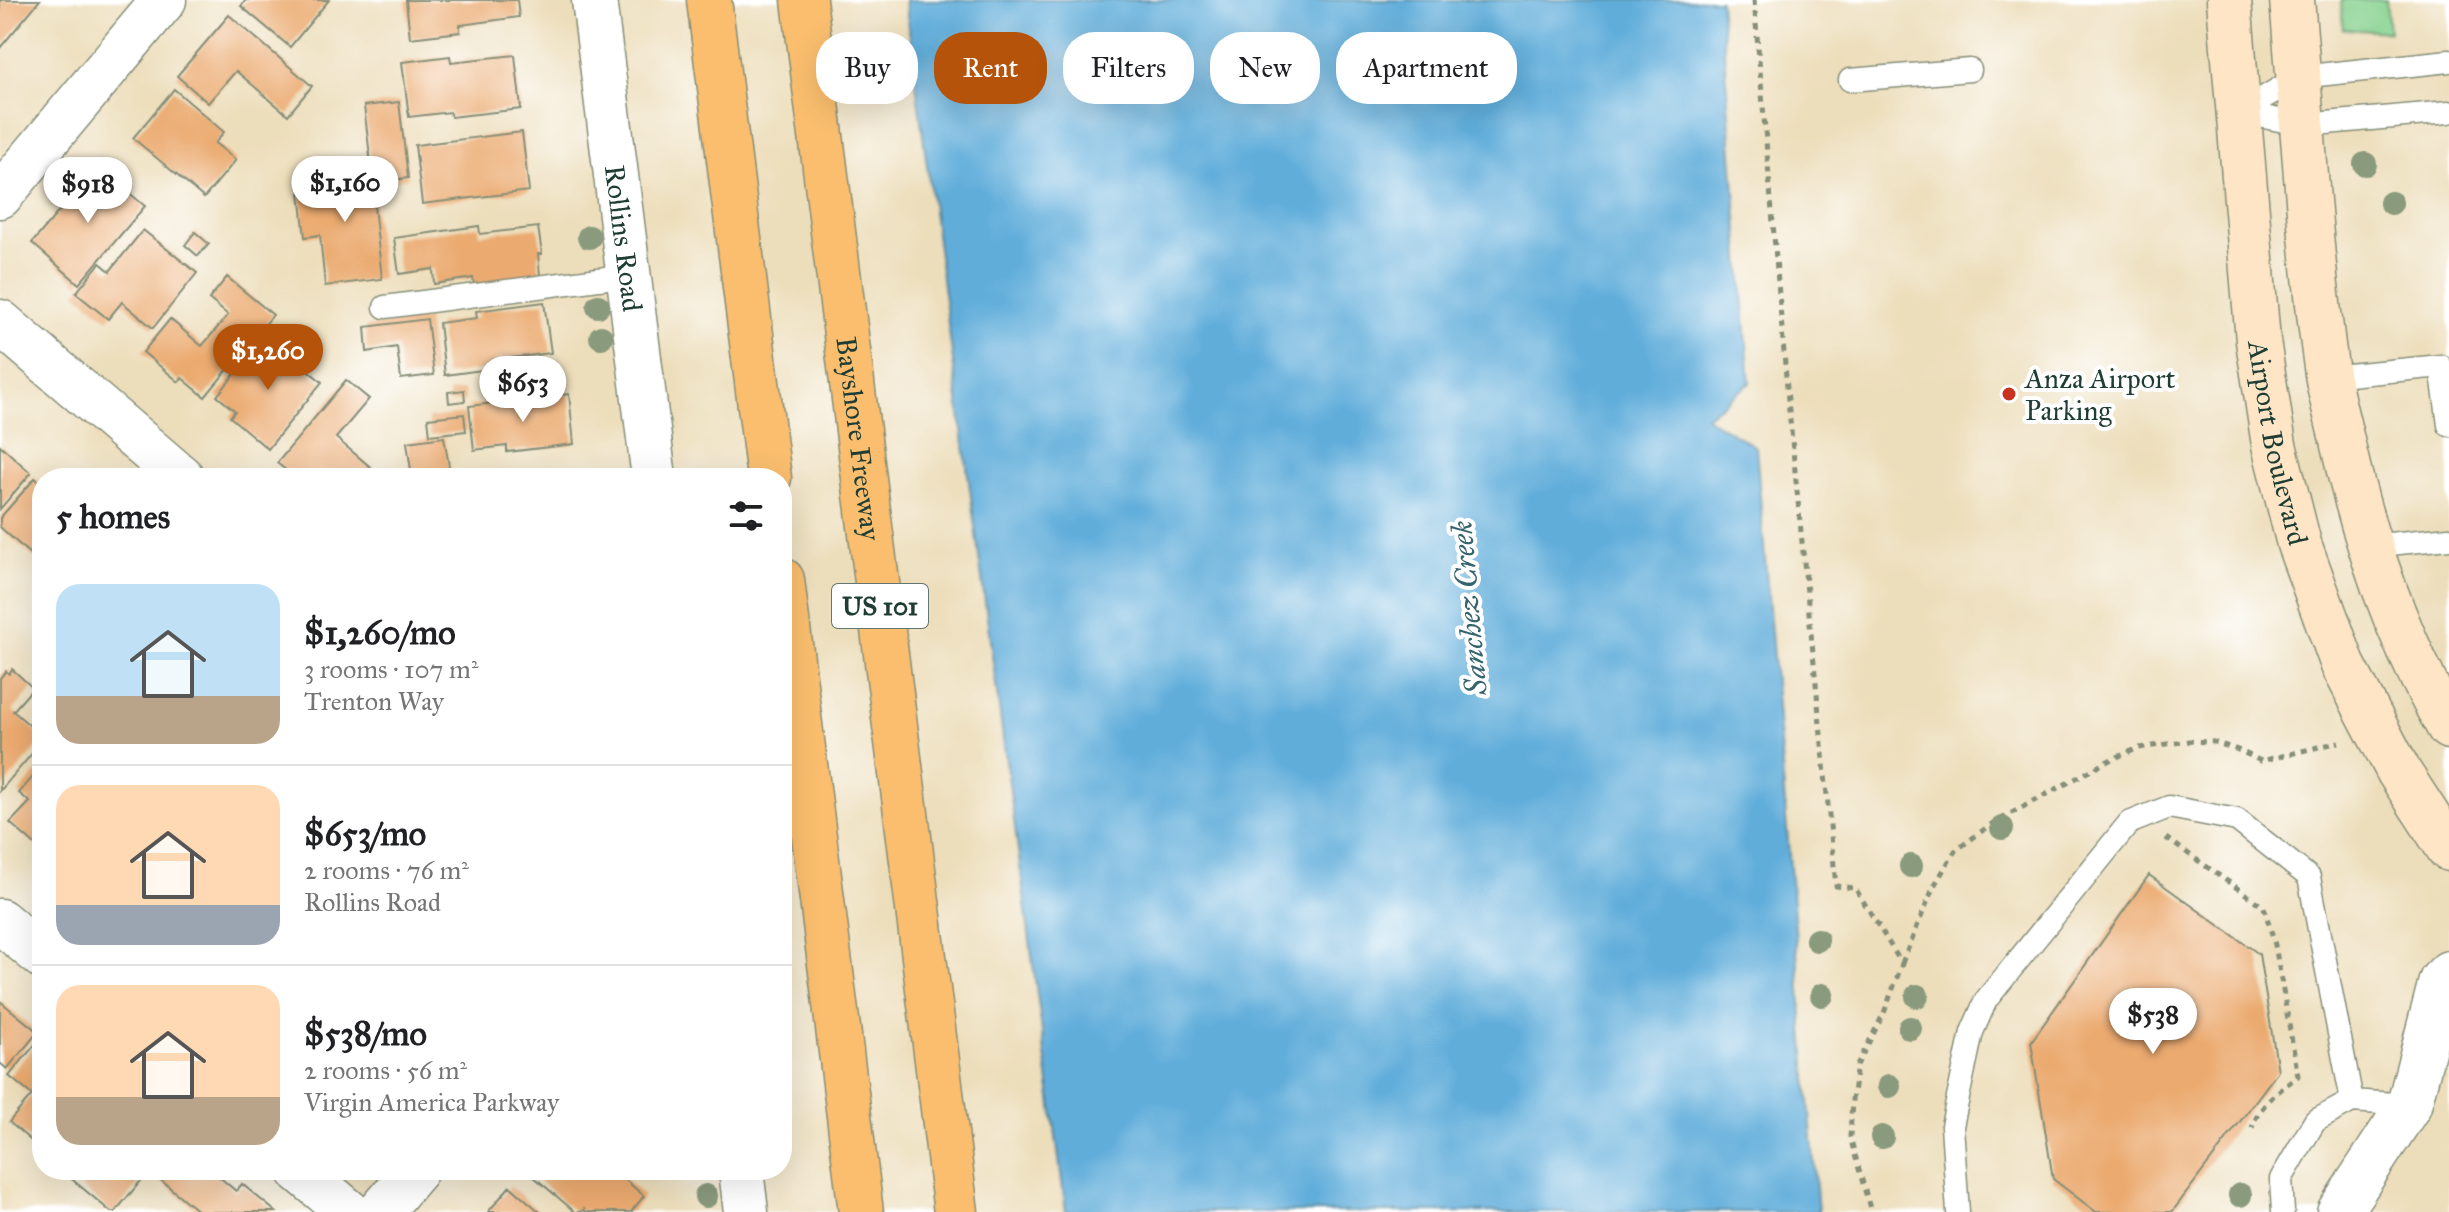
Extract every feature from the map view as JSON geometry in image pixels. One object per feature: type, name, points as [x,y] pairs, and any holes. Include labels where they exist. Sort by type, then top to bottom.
[{"type":"highway","points":[[709,0],[768,468]]},
{"type":"highway","name":"Bayshore Freeway","points":[[804,0],[956,1212]]},
{"type":"highway","points":[[792,660],[861,1212]]},
{"type":"main road","name":"Airport Boulevard","points":[[2229,0],[2258,341],[2274,445],[2299,544],[2343,665],[2399,772],[2449,849]]},
{"type":"main road","points":[[2292,0],[2316,280],[2328,377],[2357,509],[2389,607],[2449,727]]},
{"type":"street","points":[[0,196],[164,0]]},
{"type":"street","name":"Rollins Road","points":[[594,0],[653,468]]},
{"type":"street","points":[[0,322],[170,468]]},
{"type":"street","points":[[0,921],[32,948]]},
{"type":"street","points":[[2339,1212],[2409,1105],[2441,981],[2449,973]]},
{"type":"street","points":[[311,1180],[349,1212]]},
{"type":"street","points":[[380,1212],[407,1180]]},
{"type":"street","points":[[742,1180],[746,1212]]},
{"type":"lane","points":[[2239,112],[2299,77],[2449,61]]},
{"type":"lane","points":[[1850,80],[1970,70]]},
{"type":"lane","points":[[2239,112],[2304,125],[2449,112]]},
{"type":"lane","points":[[385,307],[629,275]]},
{"type":"lane","points":[[2328,377],[2441,366],[2449,425]]},
{"type":"lane","points":[[2369,546],[2449,538]]},
{"type":"lane","points":[[1958,1212],[1952,1126],[1972,1032],[1986,1000],[2129,823],[2169,807],[2237,820],[2309,877],[2352,1101]]},
{"type":"lane","points":[[2283,1212],[2281,1179],[2315,1121],[2352,1101],[2409,1105]]},
{"type":"path","points":[[1754,0],[1788,400],[1836,886],[1855,888],[1902,964]]},
{"type":"path","points":[[1871,1212],[1850,1137],[1857,1065],[1884,1013],[1934,886],[1955,851],[1993,823],[2110,760],[2139,748],[2189,741],[2214,742],[2261,761],[2348,740]]},
{"type":"path","points":[[2165,837],[2264,907],[2275,945],[2298,1076],[2255,1116],[2252,1128]]},
{"type":"path","points":[[2285,1001],[2294,1000]]},
{"type":"green space","points":[[2341,0],[2386,0],[2389,32],[2343,29]]},
{"type":"water","name":"Sanchez Creek","points":[[905,0],[1720,0],[1750,383],[1706,417],[1756,447],[1818,1212],[1066,1212],[918,98],[918,32],[909,32]]},
{"type":"building","points":[[0,0],[40,0],[0,48]]},
{"type":"building","points":[[246,0],[329,0],[290,47],[241,6]]},
{"type":"building","points":[[406,0],[517,0],[519,17],[460,25],[460,32],[410,38]]},
{"type":"building","points":[[229,15],[312,86],[288,115],[236,71],[208,103],[177,76]]},
{"type":"building","points":[[515,55],[521,109],[451,117],[450,112],[409,117],[402,62],[450,56],[451,62]]},
{"type":"building","points":[[174,89],[224,132],[215,143],[236,160],[204,198],[133,138]]},
{"type":"building","points":[[399,102],[408,178],[373,182],[364,106]]},
{"type":"building","points":[[522,132],[529,191],[422,204],[415,145]]},
{"type":"building","points":[[369,160],[382,279],[325,286],[320,235],[305,237],[300,193],[327,189],[324,166]]},
{"type":"building","points":[[97,166],[145,206],[79,284],[32,243]]},
{"type":"building","points":[[479,226],[480,234],[538,227],[542,254],[538,254],[540,276],[474,286],[473,278],[434,284],[433,269],[399,274],[394,238]]},
{"type":"building","points":[[143,230],[197,273],[153,328],[122,302],[108,319],[76,293],[100,263],[110,271]]},
{"type":"building","points":[[195,232],[209,244],[198,256],[185,245]]},
{"type":"building","points":[[227,277],[273,315],[205,397],[182,378],[179,382],[143,352],[170,319],[202,346],[228,315],[209,299]]},
{"type":"building","points":[[544,302],[551,353],[495,360],[497,368],[445,375],[439,323],[477,318],[476,311]]},
{"type":"building","points":[[427,319],[434,375],[401,379],[397,347],[367,352],[365,327]]},
{"type":"building","points":[[266,336],[322,382],[268,449],[230,417],[235,411],[217,396]]},
{"type":"building","points":[[346,380],[369,399],[336,438],[372,468],[283,468],[277,463]]},
{"type":"building","points":[[464,390],[465,401],[449,403],[448,392]]},
{"type":"building","points":[[569,394],[574,444],[507,452],[507,446],[474,450],[469,406]]},
{"type":"building","points":[[464,414],[466,431],[430,435],[428,418]]},
{"type":"building","points":[[444,437],[449,468],[411,468],[407,442]]},
{"type":"building","points":[[0,445],[31,473],[0,509]]},
{"type":"building","points":[[32,481],[32,556],[0,527],[0,518]]},
{"type":"building","points":[[12,669],[32,687],[13,711],[32,727],[32,754],[0,791],[0,678],[6,671],[9,674]]},
{"type":"building","points":[[32,778],[32,842],[10,823],[30,802],[19,793]]},
{"type":"building","points":[[2149,875],[2259,954],[2278,1071],[2172,1212],[2096,1212],[2053,1179],[2031,1042]]},
{"type":"building","points":[[0,1001],[32,1027],[32,1039],[7,1069],[0,1063]]},
{"type":"building","points":[[32,1048],[32,1095],[9,1076]]},
{"type":"building","points":[[32,1095],[32,1142],[9,1122]]},
{"type":"building","points":[[73,1180],[142,1180],[115,1212],[111,1212]]},
{"type":"building","points":[[161,1180],[223,1180],[236,1191],[242,1184],[276,1212],[199,1212]]},
{"type":"building","points":[[538,1180],[626,1180],[644,1196],[631,1212],[586,1212],[584,1209],[575,1212]]},
{"type":"building","points":[[510,1186],[540,1212],[488,1212]]},
{"type":"place","name":"Anza Airport Parking","points":[[2009,394]]}]
